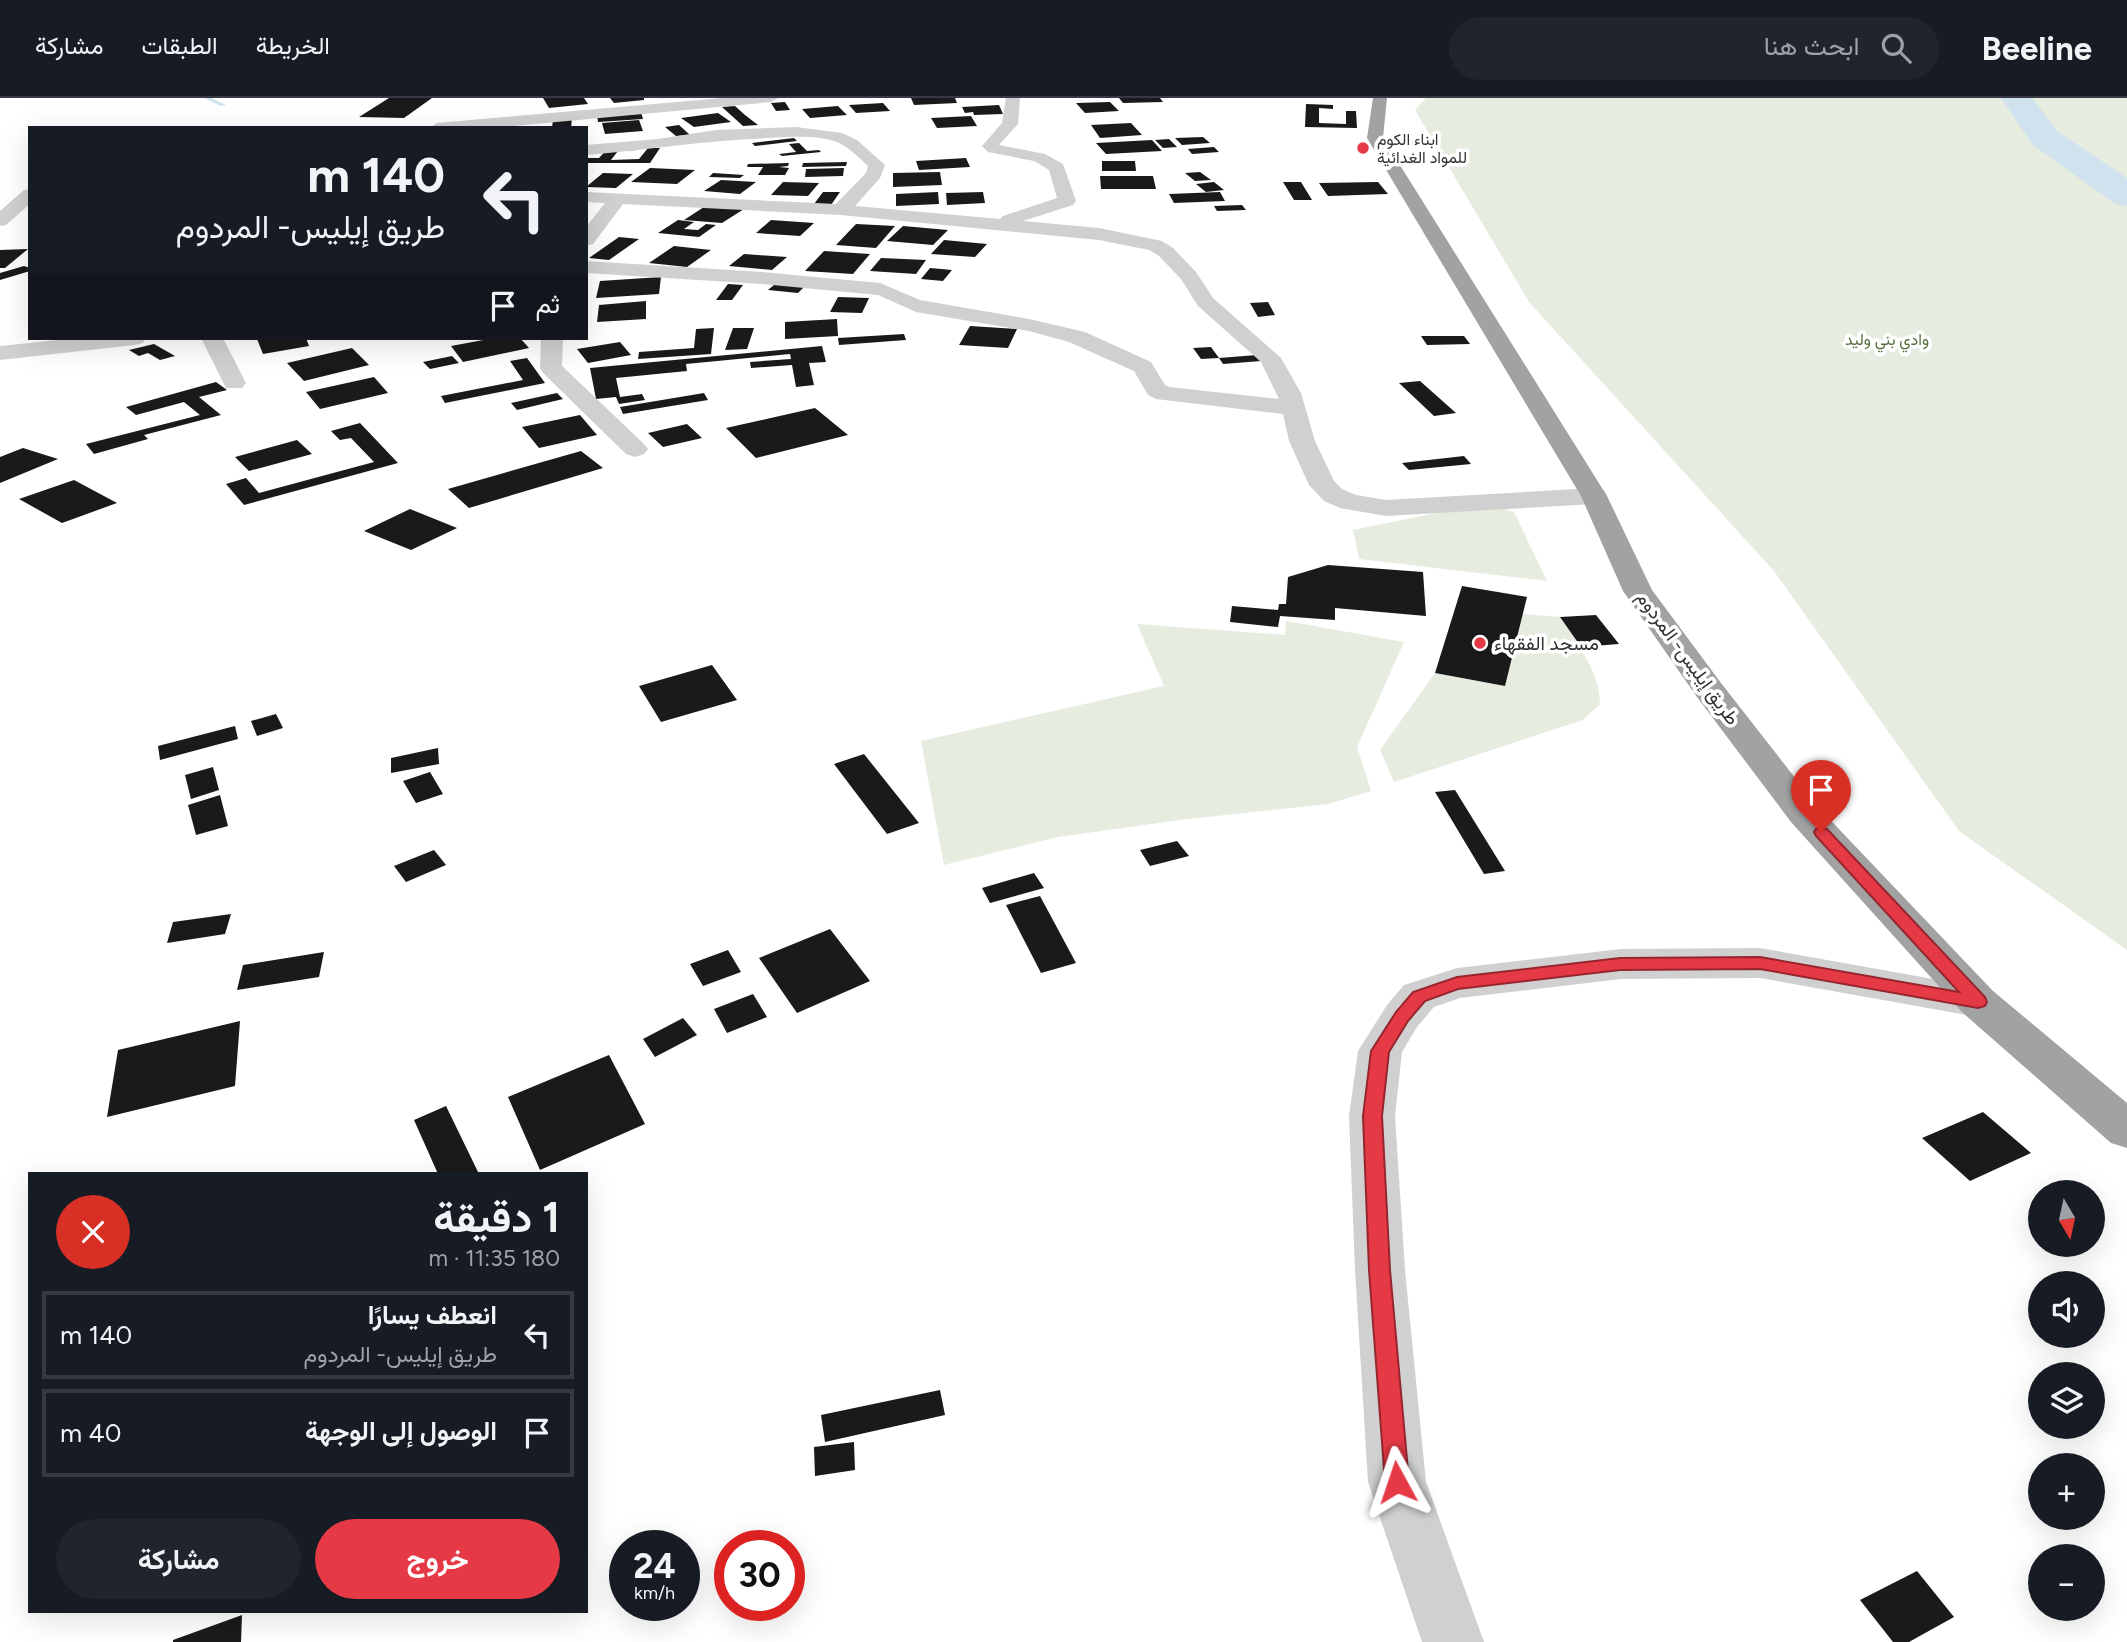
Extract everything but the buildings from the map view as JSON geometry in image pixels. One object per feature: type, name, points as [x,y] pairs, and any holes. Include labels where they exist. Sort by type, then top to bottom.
[{"type":"highway","name":"طريق إيليس- المردوم","points":[[1380,98],[1375,138],[1594,496],[1638,591],[1709,690],[1804,814],[1978,1002],[2127,1130]]},
{"type":"street","points":[[459,126],[771,98]]},
{"type":"street","points":[[994,225],[1066,201],[1057,168],[1040,157],[993,149],[990,146],[1010,124],[1013,98]]},
{"type":"street","points":[[588,150],[658,144],[716,135],[770,132],[836,136],[851,143],[877,165],[874,174],[841,210]]},
{"type":"street","points":[[0,221],[26,184]]},
{"type":"street","points":[[588,197],[841,210],[1121,237],[1155,245],[1166,252],[1189,276],[1205,302],[1270,358],[1283,382],[1302,441],[1322,485],[1333,495],[1350,502],[1386,508],[1594,496]]},
{"type":"street","points":[[589,233],[617,200]]},
{"type":"street","points":[[588,267],[762,278],[887,291],[916,306],[1029,325],[1077,337],[1143,367],[1156,390],[1164,394],[1293,408]]},
{"type":"street","points":[[0,353],[117,340]]},
{"type":"street","points":[[213,340],[234,383]]},
{"type":"street","points":[[552,340],[551,368],[635,449]]},
{"type":"street","points":[[1453,1642],[1397,1482],[1382,1297],[1372,1116],[1380,1051],[1402,1016],[1419,996],[1457,983],[1620,964],[1760,963],[1978,1002]]},
{"type":"green space","name":"وادي بني وليد","points":[[1426,98],[2127,98],[2127,950],[1959,831],[1774,571],[1529,302],[1415,110]]},
{"type":"green space","points":[[1498,507],[1514,512],[1547,581],[1359,559],[1353,530],[1446,511]]},
{"type":"green space","points":[[1523,614],[1560,617],[1592,669],[1600,704],[1583,720],[1394,782],[1380,750],[1435,673],[1505,686]]},
{"type":"green space","points":[[1286,621],[1404,642],[1357,747],[1371,791],[1328,804],[1058,837],[944,865],[921,741],[1164,686],[1137,624],[1285,635]]},
{"type":"waterway","points":[[207,98],[223,105]]},
{"type":"waterway","name":"وادي بني وليد","points":[[2016,98],[2045,138],[2127,195]]},
{"type":"place","name":"ابناء الكوم للمواد الغدائية","points":[[1363,148]]},
{"type":"place","name":"مسجد الفقهاء","points":[[1480,643]]},
{"type":"route","points":[[1397,1482],[1380,1270],[1372,1116],[1380,1051],[1402,1016],[1419,996],[1457,983],[1620,964],[1760,963],[1978,1002],[1821,832]]}]
